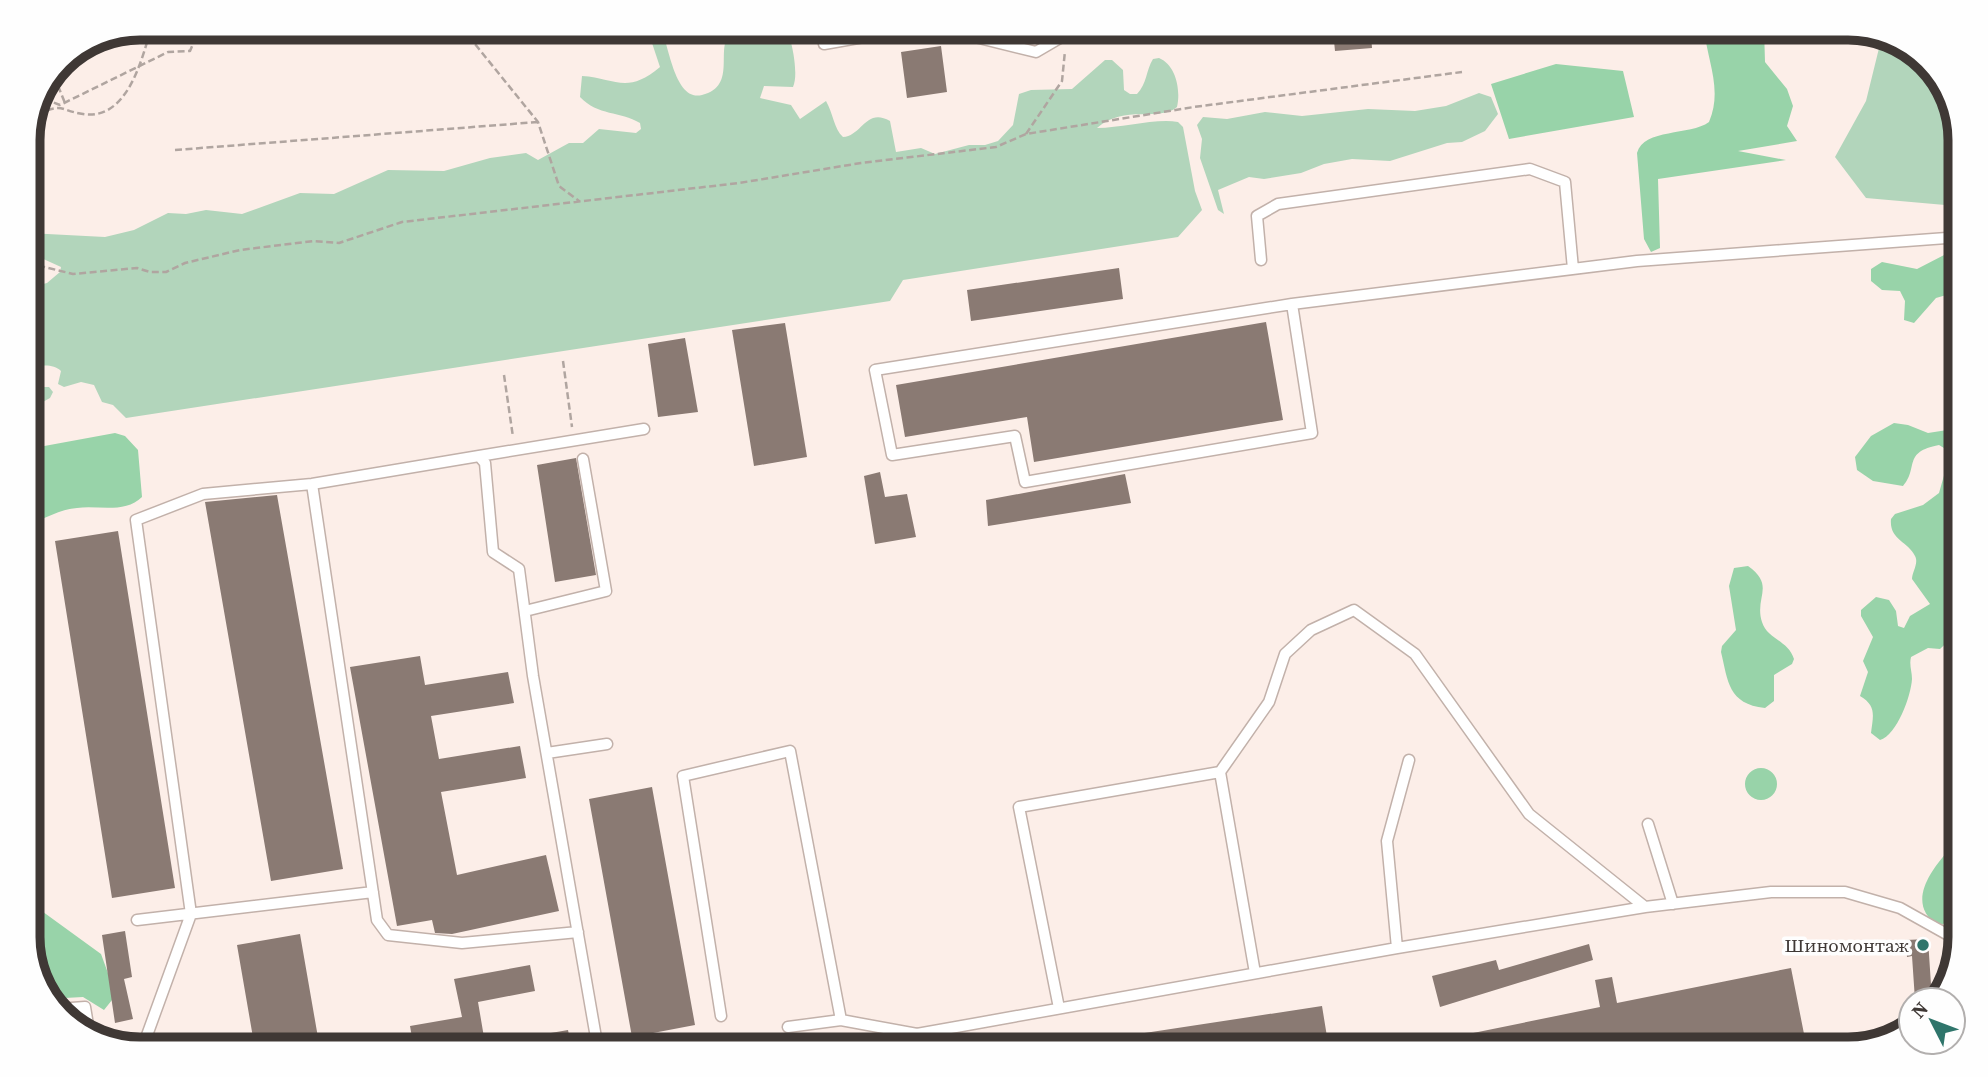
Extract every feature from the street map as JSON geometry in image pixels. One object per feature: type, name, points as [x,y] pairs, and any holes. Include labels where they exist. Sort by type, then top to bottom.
[{"type":"lane","points":[[824,44],[843,40]]},
{"type":"lane","points":[[987,40],[1036,52],[1057,40]]},
{"type":"lane","points":[[1261,260],[1257,216],[1278,204],[1531,169],[1565,182],[1573,269]]},
{"type":"lane","points":[[1292,304],[1312,433],[1025,482],[1016,436],[892,455],[875,370],[1292,304],[1573,269],[1948,238]]},
{"type":"lane","points":[[146,1037],[191,914],[136,520],[203,494],[312,484],[644,429]]},
{"type":"lane","points":[[479,456],[485,463],[493,551],[519,569],[547,753],[596,1037]]},
{"type":"lane","points":[[524,611],[606,591],[583,458]]},
{"type":"lane","points":[[312,484],[377,920],[388,935],[462,943],[578,932]]},
{"type":"lane","points":[[1255,973],[1220,772],[1269,702],[1285,654],[1311,630],[1354,610],[1415,654],[1529,814],[1645,907]]},
{"type":"lane","points":[[547,753],[607,744]]},
{"type":"lane","points":[[721,1016],[683,776],[790,751],[841,1020]]},
{"type":"lane","points":[[1397,948],[1387,841],[1409,760]]},
{"type":"lane","points":[[1059,1008],[1019,807],[1220,772]]},
{"type":"lane","points":[[1648,824],[1674,904]]},
{"type":"lane","points":[[137,920],[373,892]]},
{"type":"lane","points":[[788,1027],[841,1020],[917,1034],[1397,948],[1645,907],[1771,892],[1845,892],[1899,908],[1948,936]]},
{"type":"lane","points":[[70,1008],[85,1007],[87,1021]]},
{"type":"path","points":[[49,101],[84,114],[108,112],[124,97],[147,40]]},
{"type":"path","points":[[45,111],[168,52],[190,51],[195,40]]},
{"type":"path","points":[[472,40],[538,122],[559,186],[581,202]]},
{"type":"path","points":[[1026,134],[1062,82],[1066,40]]},
{"type":"path","points":[[40,266],[73,274],[137,268],[150,272],[166,272],[185,263],[240,250],[359,239],[402,222],[581,202],[996,147],[1026,134],[1194,107],[1462,72]]},
{"type":"path","points":[[57,84],[65,103]]},
{"type":"path","points":[[175,150],[538,122]]},
{"type":"path","points":[[563,361],[573,440]]},
{"type":"path","points":[[504,375],[514,450]]},
{"type":"green space","points":[[651,40],[665,40],[679,82],[693,95],[702,95],[720,83],[726,40],[790,40],[794,57],[793,87],[764,86],[760,98],[791,105],[800,119],[826,101],[843,137],[855,132],[875,117],[882,118],[890,121],[896,152],[921,148],[935,154],[998,141],[1013,125],[1019,94],[1031,90],[1072,89],[1105,60],[1112,60],[1123,70],[1124,90],[1137,94],[1143,86],[1153,59],[1159,58],[1170,66],[1176,79],[1177,107],[1161,113],[1118,117],[1097,128],[1160,121],[1178,122],[1183,127],[1195,191],[1202,210],[1178,237],[903,280],[890,301],[126,418],[113,405],[102,402],[94,385],[81,382],[64,387],[58,384],[61,371],[58,368],[40,366],[40,285],[47,283],[60,272],[61,267],[40,257],[40,234],[105,237],[134,230],[168,213],[186,214],[206,210],[242,214],[300,193],[334,194],[388,170],[444,171],[490,158],[526,153],[538,160],[569,143],[583,143],[599,129],[636,133],[641,129],[640,123],[594,107],[580,97],[582,76],[630,83],[649,76],[660,67]]},
{"type":"green space","points":[[1706,40],[1764,40],[1765,62],[1787,89],[1793,106],[1787,126],[1797,141],[1738,151],[1786,160],[1658,179],[1660,248],[1651,252],[1644,239],[1637,153],[1641,145],[1658,136],[1709,122],[1715,98]]},
{"type":"green space","points":[[1880,46],[1903,57],[1923,74],[1937,96],[1946,120],[1948,203],[1945,205],[1866,198],[1835,157],[1866,101]]},
{"type":"green space","points":[[1556,64],[1623,71],[1634,117],[1509,139],[1491,84]]},
{"type":"green space","points":[[1479,93],[1491,97],[1498,114],[1485,131],[1462,142],[1447,143],[1390,161],[1352,159],[1324,164],[1301,173],[1264,179],[1249,177],[1218,190],[1224,214],[1218,210],[1200,158],[1202,139],[1197,125],[1203,117],[1227,119],[1265,112],[1302,116],[1368,109],[1415,111],[1446,106]]},
{"type":"green space","points":[[1948,253],[1948,294],[1936,298],[1914,323],[1904,320],[1905,301],[1900,291],[1882,290],[1871,281],[1871,269],[1882,262],[1917,269]]},
{"type":"green space","points":[[40,387],[49,387],[53,392],[50,398],[40,403]]},
{"type":"green space","points":[[1894,423],[1928,433],[1948,430],[1948,641],[1940,649],[1928,648],[1911,657],[1912,679],[1906,704],[1892,731],[1880,740],[1871,733],[1871,708],[1860,696],[1868,672],[1863,661],[1873,637],[1861,616],[1861,610],[1876,597],[1889,600],[1896,611],[1898,626],[1904,628],[1910,616],[1930,604],[1912,579],[1915,556],[1893,532],[1891,519],[1895,514],[1923,505],[1939,493],[1947,465],[1944,448],[1939,445],[1927,448],[1916,456],[1903,486],[1873,481],[1857,470],[1855,457],[1871,436]]},
{"type":"green space","points":[[115,433],[125,436],[138,450],[142,497],[120,507],[64,510],[40,520],[40,447]]},
{"type":"green space","points":[[1748,566],[1756,573],[1763,586],[1760,606],[1762,622],[1794,659],[1792,664],[1774,675],[1774,701],[1765,708],[1753,706],[1737,696],[1728,681],[1721,652],[1722,646],[1736,630],[1729,586],[1734,568]]},
{"type":"green space","points":[[1761,768],[1773,772],[1777,784],[1773,796],[1761,800],[1749,796],[1745,784],[1749,772]]},
{"type":"green space","points":[[1947,852],[1948,920],[1939,926],[1929,918],[1922,899],[1934,869]]},
{"type":"green space","points":[[40,910],[101,954],[116,995],[104,1010],[83,997],[62,998],[51,981],[42,957]]},
{"type":"building","points":[[1334,40],[1371,40],[1372,48],[1335,51]]},
{"type":"building","points":[[941,46],[947,92],[907,98],[901,52]]},
{"type":"building","points":[[1119,268],[1123,299],[971,321],[967,290]]},
{"type":"building","points":[[1266,322],[1283,420],[1034,462],[1027,417],[905,437],[896,385]]},
{"type":"building","points":[[785,323],[807,457],[754,466],[732,330]]},
{"type":"building","points":[[685,338],[698,412],[658,417],[648,344]]},
{"type":"building","points":[[576,458],[596,575],[555,582],[537,465]]},
{"type":"building","points":[[880,472],[885,497],[907,494],[916,537],[875,544],[864,476]]},
{"type":"building","points":[[1125,474],[1131,503],[988,526],[986,500]]},
{"type":"building","points":[[277,495],[343,869],[271,881],[205,502]]},
{"type":"building","points":[[118,531],[175,888],[112,898],[55,541]]},
{"type":"building","points":[[420,656],[425,685],[508,672],[514,703],[431,716],[439,759],[520,746],[526,778],[441,792],[457,875],[546,855],[559,911],[452,934],[435,933],[432,920],[397,926],[350,667]]},
{"type":"building","points":[[652,787],[695,1025],[632,1037],[589,799]]},
{"type":"building","points":[[125,931],[132,977],[124,979],[133,1019],[115,1023],[102,935]]},
{"type":"building","points":[[300,934],[318,1037],[253,1037],[237,945]]},
{"type":"building","points":[[1928,939],[1931,986],[1914,986],[1912,956],[1907,957],[1906,940]]},
{"type":"building","points":[[1589,944],[1593,960],[1440,1007],[1432,976],[1496,960],[1499,970]]},
{"type":"building","points":[[530,965],[535,991],[478,1002],[484,1037],[412,1037],[410,1026],[462,1017],[454,979]]},
{"type":"building","points":[[1791,968],[1805,1037],[1453,1037],[1600,1007],[1595,980],[1612,977],[1617,1003]]},
{"type":"building","points":[[1322,1006],[1327,1037],[1118,1037]]},
{"type":"building","points":[[568,1030],[569,1037],[528,1037]]},
{"type":"place","name":"Шиномонтаж","points":[[1923,945]]}]
